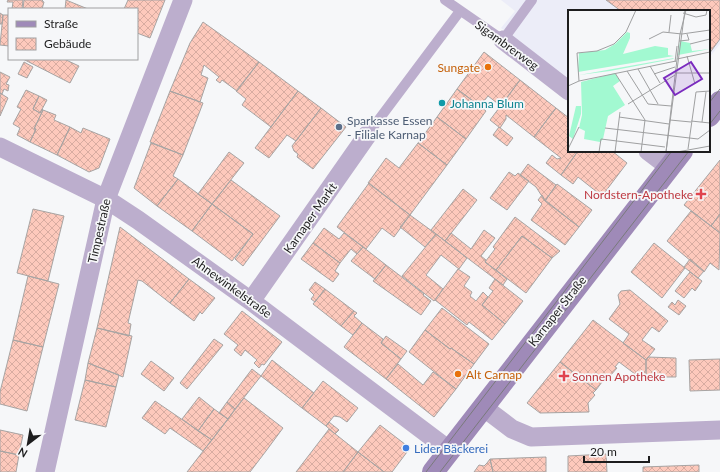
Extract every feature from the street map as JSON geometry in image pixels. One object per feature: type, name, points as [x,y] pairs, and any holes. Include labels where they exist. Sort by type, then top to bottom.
[{"type":"main road","points":[[710,115],[720,102]]},
{"type":"main road","name":"Karnaper Straße","points":[[433,472],[676,159]]},
{"type":"street","name":"Timpestraße","points":[[45,472],[106,199],[183,0]]},
{"type":"street","name":"Sigambrerweg","points":[[503,40],[568,90]]},
{"type":"street","name":"Karnaper Markt","points":[[251,301],[368,134]]},
{"type":"street","name":"Ahnewinkelstraße","points":[[0,147],[106,199],[138,220],[251,301],[449,450]]},
{"type":"street","points":[[652,152],[676,159]]},
{"type":"street","points":[[483,407],[512,429],[532,437],[720,430]]},
{"type":"lane","name":"Sigambrerweg","points":[[445,0],[503,40]]},
{"type":"lane","points":[[503,40],[532,0]]},
{"type":"lane","points":[[368,134],[460,11]]},
{"type":"shaded area","points":[[501,0],[720,0],[720,44],[710,57],[710,10],[568,10],[568,78],[501,28],[515,11]]},
{"type":"building","points":[[8,0],[23,0],[22,8],[12,8],[13,2],[7,2]]},
{"type":"building","points":[[24,0],[43,0],[42,1],[44,2],[42,8],[23,8]]},
{"type":"building","points":[[66,0],[86,8],[65,8]]},
{"type":"building","points":[[128,0],[165,0],[150,38],[138,33],[138,8],[124,8]]},
{"type":"building","points":[[606,0],[720,0],[720,39],[710,53],[710,10],[620,10]]},
{"type":"building","points":[[0,13],[3,15],[2,24],[0,24]]},
{"type":"building","points":[[3,15],[8,15],[8,46],[0,45]]},
{"type":"building","points":[[203,22],[259,62],[237,91],[222,80],[220,83],[216,80],[219,77],[204,65],[201,75],[208,78],[200,102],[170,91],[190,43]]},
{"type":"building","points":[[484,52],[520,80],[501,106],[488,96],[480,106],[457,89]]},
{"type":"building","points":[[25,60],[66,60],[79,66],[70,83]]},
{"type":"building","points":[[24,62],[33,67],[27,78],[18,74]]},
{"type":"building","points":[[259,62],[298,91],[271,127],[242,105],[246,99],[236,91]]},
{"type":"building","points":[[0,72],[10,77],[6,84],[9,85],[8,91],[4,89],[2,94],[0,93]]},
{"type":"building","points":[[520,80],[556,108],[534,137],[506,115],[506,119],[500,128],[490,120]]},
{"type":"building","points":[[457,89],[486,111],[466,139],[437,117]]},
{"type":"building","points":[[26,90],[39,96],[33,109],[40,113],[42,109],[43,110],[30,142],[17,135],[20,128],[13,124],[21,109],[17,107]]},
{"type":"building","points":[[170,91],[203,103],[183,155],[150,142]]},
{"type":"building","points":[[298,91],[321,108],[296,141],[287,135],[269,158],[255,148]]},
{"type":"building","points":[[0,93],[8,98],[0,116]]},
{"type":"building","points":[[39,96],[47,100],[40,113],[33,109]]},
{"type":"building","points":[[321,108],[346,127],[313,169],[297,157],[298,154],[294,151],[292,146]]},
{"type":"building","points":[[556,108],[568,117],[568,152],[577,152],[561,175],[546,163],[552,155],[557,159],[561,158],[534,137]]},
{"type":"building","points":[[43,110],[56,115],[54,120],[70,127],[57,155],[30,142]]},
{"type":"building","points":[[437,117],[466,139],[447,165],[418,143]]},
{"type":"building","points":[[70,127],[81,133],[83,128],[110,139],[99,168],[89,172],[57,155]]},
{"type":"building","points":[[499,127],[513,138],[507,146],[493,135]]},
{"type":"building","points":[[151,143],[183,155],[173,176],[178,179],[157,206],[134,188]]},
{"type":"building","points":[[418,143],[447,165],[410,215],[368,183],[386,158],[399,168]]},
{"type":"building","points":[[229,152],[244,163],[212,204],[198,194]]},
{"type":"building","points":[[577,152],[613,152],[627,163],[602,196],[578,177],[573,184],[561,175]]},
{"type":"building","points":[[720,160],[720,214],[711,226],[684,205]]},
{"type":"building","points":[[528,164],[556,185],[545,201],[536,187],[520,175]]},
{"type":"building","points":[[509,172],[515,176],[518,173],[529,181],[507,210],[490,198]]},
{"type":"building","points":[[178,179],[212,204],[192,231],[157,206]]},
{"type":"building","points":[[231,180],[280,216],[243,266],[235,259],[253,234],[212,204]]},
{"type":"building","points":[[369,183],[410,215],[394,237],[382,228],[366,249],[337,227]]},
{"type":"building","points":[[557,184],[592,210],[579,227],[545,201]]},
{"type":"building","points":[[463,189],[477,200],[445,241],[431,230]]},
{"type":"building","points":[[542,195],[545,200],[579,227],[565,245],[531,220],[542,204],[538,200]]},
{"type":"building","points":[[212,204],[253,234],[232,261],[192,231]]},
{"type":"building","points":[[33,209],[64,216],[48,281],[17,273]]},
{"type":"building","points":[[691,211],[720,233],[719,270],[710,263],[704,272],[667,241]]},
{"type":"building","points":[[720,214],[720,233],[711,226]]},
{"type":"building","points":[[410,215],[436,234],[425,247],[400,227]]},
{"type":"building","points":[[515,217],[560,251],[552,258],[522,236],[496,270],[485,262],[495,249],[493,247]]},
{"type":"building","points":[[120,227],[189,279],[170,303],[142,281],[138,280],[128,323],[131,324],[129,336],[97,328]]},
{"type":"building","points":[[324,228],[339,239],[344,233],[363,247],[357,254],[351,249],[340,263],[313,243]]},
{"type":"building","points":[[484,230],[495,238],[481,256],[486,260],[485,262],[507,279],[503,285],[445,241],[451,233],[471,249]]},
{"type":"building","points":[[436,234],[467,258],[459,269],[441,255],[426,275],[443,289],[434,301],[402,276]]},
{"type":"building","points":[[522,236],[552,258],[526,293],[496,270]]},
{"type":"building","points":[[313,243],[340,263],[335,271],[339,274],[333,282],[301,259]]},
{"type":"building","points":[[654,243],[685,268],[662,298],[631,272]]},
{"type":"building","points":[[363,247],[386,265],[375,279],[351,261]]},
{"type":"building","points":[[690,259],[704,271],[698,278],[684,267]]},
{"type":"building","points":[[386,265],[431,301],[421,315],[373,281]]},
{"type":"building","points":[[458,269],[470,277],[464,286],[472,292],[470,296],[476,301],[483,292],[488,297],[482,305],[505,324],[492,340],[469,322],[467,325],[435,300]]},
{"type":"building","points":[[690,272],[702,281],[695,291],[692,288],[684,298],[675,291]]},
{"type":"building","points":[[28,276],[59,284],[43,347],[13,340]]},
{"type":"building","points":[[189,279],[215,298],[202,314],[200,312],[194,321],[170,303]]},
{"type":"building","points":[[495,279],[523,301],[505,324],[482,305],[493,291],[489,288]]},
{"type":"building","points":[[315,282],[325,289],[315,302],[311,299],[314,295],[309,290]]},
{"type":"building","points":[[325,289],[354,311],[341,326],[313,304]]},
{"type":"building","points":[[630,290],[668,321],[659,332],[652,327],[642,340],[655,349],[646,360],[623,343],[629,334],[609,319],[620,304],[618,295],[621,291]]},
{"type":"building","points":[[678,300],[686,306],[679,315],[668,307],[672,302],[675,305]]},
{"type":"building","points":[[442,308],[489,344],[474,364],[451,348],[450,349],[425,330]]},
{"type":"building","points":[[242,311],[282,342],[264,365],[262,364],[259,368],[254,363],[257,360],[245,350],[241,356],[234,350],[238,345],[224,334]]},
{"type":"building","points":[[354,311],[357,313],[354,316],[362,323],[353,335],[341,326]]},
{"type":"building","points":[[593,320],[646,360],[646,377],[639,377],[619,362],[615,367],[617,368],[610,376],[608,374],[596,390],[560,362]]},
{"type":"building","points":[[362,323],[383,339],[381,343],[401,359],[386,379],[344,347]]},
{"type":"building","points":[[97,328],[132,336],[123,377],[88,363]]},
{"type":"building","points":[[425,330],[450,349],[451,348],[474,364],[456,389],[409,352]]},
{"type":"building","points":[[386,336],[407,351],[401,359],[381,343]]},
{"type":"building","points":[[214,339],[223,345],[187,389],[180,383]]},
{"type":"building","points":[[13,340],[43,347],[27,411],[0,404],[0,392]]},
{"type":"building","points":[[648,357],[676,358],[676,377],[646,377],[646,360]]},
{"type":"building","points":[[720,359],[720,390],[690,391],[689,360]]},
{"type":"building","points":[[272,360],[314,393],[302,408],[261,376]]},
{"type":"building","points":[[151,361],[174,378],[164,391],[141,374]]},
{"type":"building","name":"Sonnen Apotheke","points":[[560,362],[596,390],[593,393],[595,395],[588,403],[589,412],[540,413],[527,403]]},
{"type":"building","points":[[88,363],[119,375],[116,387],[85,380]]},
{"type":"building","points":[[398,364],[423,385],[433,372],[456,389],[434,417],[386,379]]},
{"type":"building","points":[[252,369],[261,376],[235,409],[227,402]]},
{"type":"building","points":[[85,380],[116,387],[106,427],[75,420]]},
{"type":"building","points":[[323,381],[358,408],[347,422],[340,417],[334,416],[326,426],[302,408]]},
{"type":"building","points":[[199,397],[214,409],[198,431],[182,419]]},
{"type":"building","points":[[244,398],[283,428],[250,472],[187,472]]},
{"type":"building","points":[[155,401],[212,440],[203,451],[170,428],[165,434],[142,418]]},
{"type":"building","points":[[227,402],[235,409],[228,419],[219,413]]},
{"type":"building","points":[[214,409],[228,419],[212,440],[198,431]]},
{"type":"building","points":[[329,422],[339,430],[335,434],[326,426]]},
{"type":"building","points":[[380,425],[410,448],[392,472],[384,472],[358,452]]},
{"type":"building","points":[[329,429],[358,452],[343,472],[296,472]]},
{"type":"building","points":[[0,430],[23,435],[19,455],[0,451]]},
{"type":"building","points":[[0,451],[19,455],[16,472],[0,472]]},
{"type":"building","points":[[358,452],[384,472],[343,472]]},
{"type":"building","points":[[606,454],[607,472],[568,472],[568,456]]},
{"type":"building","points":[[546,457],[546,472],[493,472],[490,459]]},
{"type":"building","points":[[490,459],[493,472],[474,472],[479,465],[484,466]]},
{"type":"building","points":[[699,465],[699,472],[643,472],[643,467]]},
{"type":"tram line","points":[[710,102],[720,89]]},
{"type":"tram line","points":[[710,124],[720,111]]},
{"type":"tram line","points":[[426,472],[671,152]]},
{"type":"tram line","points":[[440,472],[688,152]]},
{"type":"place","name":"Sungate","points":[[488,67]]},
{"type":"place","name":"Johanna Blum","points":[[442,103]]},
{"type":"place","name":"Sparkasse Essen - Filiale Karnap","points":[[339,127]]},
{"type":"place","name":"Nordstern-Apotheke","points":[[701,194]]},
{"type":"place","name":"Alt Carnap","points":[[458,374]]},
{"type":"place","name":"Sonnen Apotheke","points":[[564,376]]},
{"type":"place","name":"Lider Bäckerei","points":[[406,448]]}]
